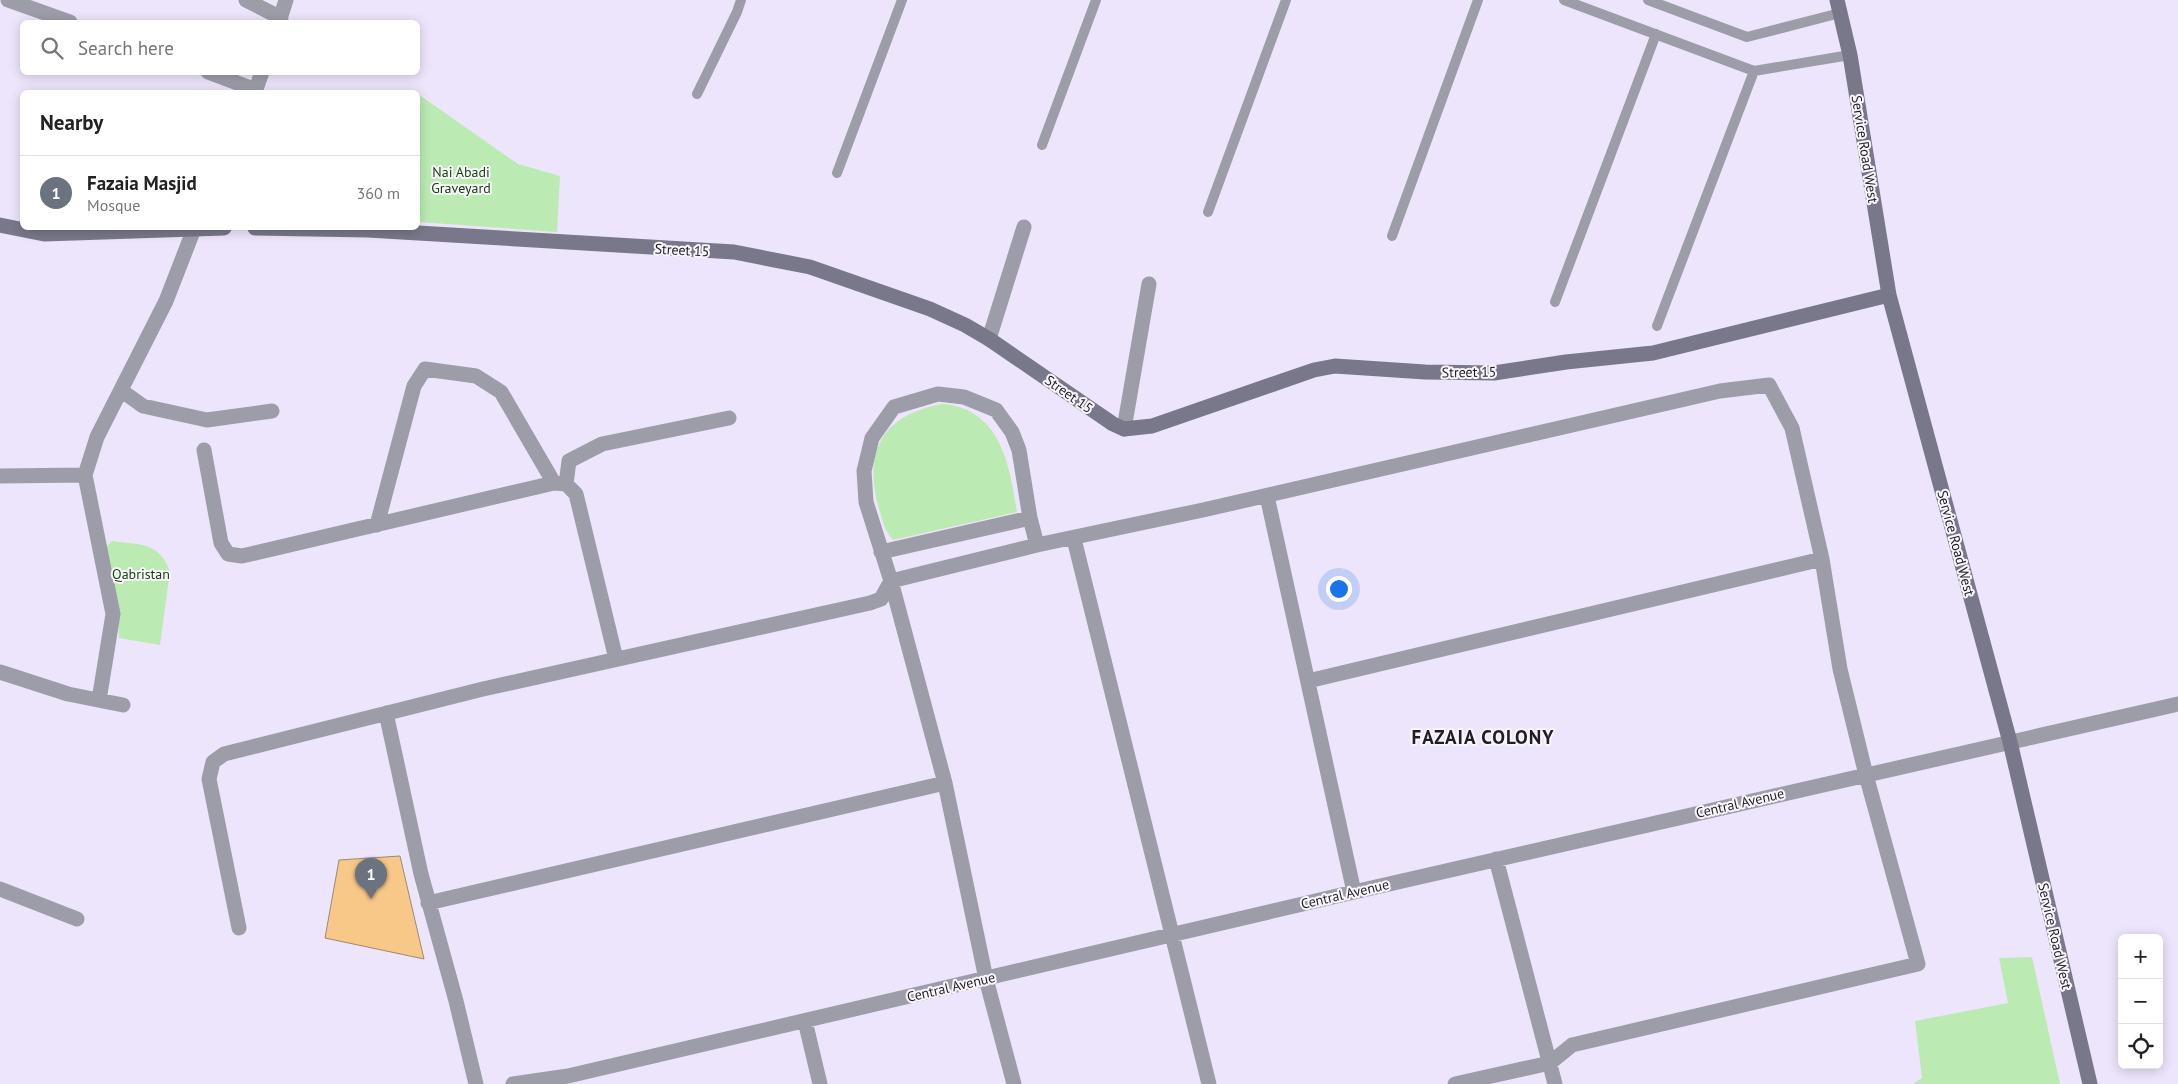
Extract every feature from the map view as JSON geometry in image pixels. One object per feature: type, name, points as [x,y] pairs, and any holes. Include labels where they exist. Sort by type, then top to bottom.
[{"type":"street","points":[[8,0],[64,20]]},
{"type":"street","points":[[246,0],[280,20],[286,0]]},
{"type":"street","name":"Service Road West","points":[[1838,6],[1850,55],[1888,296],[2010,742],[2090,1084]]},
{"type":"street","points":[[216,75],[253,90]]},
{"type":"street","points":[[256,90],[261,75]]},
{"type":"street","points":[[0,226],[20,230]]},
{"type":"street","points":[[989,338],[1024,227]]},
{"type":"street","points":[[22,230],[44,234],[164,230]]},
{"type":"street","points":[[98,700],[113,614],[85,474],[97,437],[166,301],[194,230]]},
{"type":"street","name":"Street 15","points":[[350,230],[397,231],[639,248],[734,252],[810,267],[930,310],[989,338],[1112,424],[1124,429],[1152,426],[1321,369],[1335,366],[1425,372],[1494,372],[1653,353],[1888,296]]},
{"type":"street","points":[[1124,429],[1149,284]]},
{"type":"street","points":[[377,524],[414,386],[425,369],[476,376],[501,392],[560,484],[576,494],[616,659]]},
{"type":"street","points":[[239,928],[209,779],[213,762],[224,754],[386,713],[616,659],[870,603],[881,599],[891,581],[1037,545],[1074,539],[1267,496],[1710,394],[1769,385],[1792,428],[1822,559],[1840,669],[1866,775],[1918,964],[1572,1045],[1550,1063],[1455,1084]]},
{"type":"street","points":[[122,391],[143,406],[207,420],[272,411]]},
{"type":"street","points":[[1014,1084],[986,979],[945,784],[891,581],[866,502],[864,472],[872,438],[894,407],[938,394],[964,397],[996,410],[1012,432],[1019,450],[1030,518],[1037,545]]},
{"type":"street","points":[[560,484],[569,460],[602,444],[729,418]]},
{"type":"street","points":[[204,450],[220,543],[228,554],[242,556],[560,484]]},
{"type":"street","points":[[0,476],[85,474]]},
{"type":"street","points":[[1267,496],[1354,892]]},
{"type":"street","points":[[881,552],[1030,518]]},
{"type":"street","points":[[1074,539],[1209,1084]]},
{"type":"street","points":[[1308,681],[1822,559]]},
{"type":"street","points":[[0,672],[68,694],[123,705]]},
{"type":"street","name":"Central Avenue","points":[[513,1084],[569,1080],[805,1021],[1354,892],[2178,704]]},
{"type":"street","points":[[386,713],[428,903],[456,1001],[476,1084]]},
{"type":"street","points":[[428,903],[945,784]]},
{"type":"street","points":[[1496,859],[1554,1084]]},
{"type":"street","points":[[0,889],[77,919]]},
{"type":"street","points":[[805,1021],[820,1084]]},
{"type":"lane","points":[[698,94],[741,0]]},
{"type":"lane","points":[[837,173],[902,0]]},
{"type":"lane","points":[[1042,144],[1096,0]]},
{"type":"lane","points":[[1208,212],[1286,0]]},
{"type":"lane","points":[[1392,236],[1478,0]]},
{"type":"lane","points":[[1564,0],[1754,71],[1850,55]]},
{"type":"lane","points":[[1648,0],[1669,4],[1747,37],[1838,6]]},
{"type":"lane","points":[[1555,302],[1656,34]]},
{"type":"lane","points":[[1657,326],[1754,71]]},
{"type":"green space","name":"Nai Abadi Graveyard","points":[[420,95],[518,164],[560,176],[557,232],[420,222]]},
{"type":"green space","points":[[942,404],[962,408],[977,416],[999,442],[1010,476],[1017,512],[893,540],[884,524],[874,485],[874,467],[877,451],[883,437],[906,416],[922,409]]},
{"type":"green space","name":"Qabristan","points":[[112,541],[139,544],[154,549],[160,554],[170,571],[160,645],[119,638],[117,598],[107,553],[107,546]]},
{"type":"green space","points":[[2032,957],[2060,1084],[1913,1084],[1922,1078],[1915,1021],[2008,1003],[1999,958]]},
{"type":"building","points":[[400,856],[424,959],[325,938],[339,860]]},
{"type":"place","name":"Fazaia Masjid","points":[[371,899]]},
{"type":"district","name":"FAZAIA COLONY","points":[[1483,737]]}]
